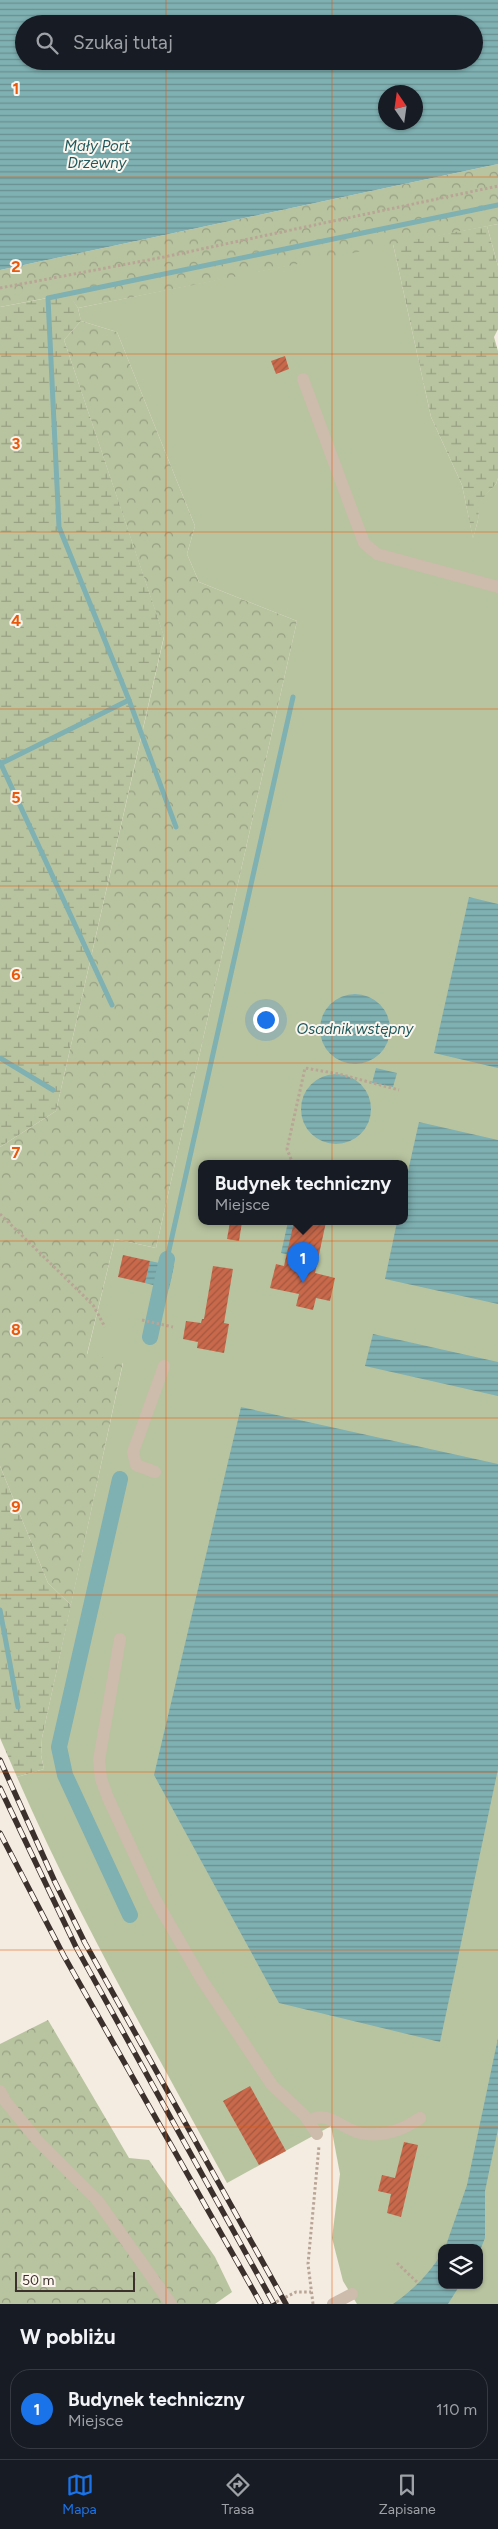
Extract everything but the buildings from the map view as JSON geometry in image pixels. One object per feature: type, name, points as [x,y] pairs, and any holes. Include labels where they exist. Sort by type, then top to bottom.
[{"type":"street","points":[[303,379],[364,542],[377,554],[498,587]]},
{"type":"street","points":[[155,1472],[136,1465],[133,1452],[164,1366]]},
{"type":"street","points":[[120,1639],[99,1760],[101,1779],[108,1798],[155,1898],[202,1980],[272,2085],[308,2121],[316,2134]]},
{"type":"street","points":[[0,2091],[6,2102],[38,2141],[97,2200],[171,2304]]},
{"type":"street","points":[[308,2121],[314,2118],[325,2117],[352,2130],[370,2135],[402,2128],[420,2118]]},
{"type":"street","points":[[333,2304],[352,2294]]},
{"type":"path","points":[[0,288],[164,257],[498,186]]},
{"type":"path","points":[[291,1160],[287,1149],[305,1068],[339,1074],[400,1090]]},
{"type":"path","points":[[0,1214],[93,1305],[105,1327]]},
{"type":"path","points":[[142,1320],[173,1327]]},
{"type":"path","points":[[313,2304],[308,2264],[320,2152],[316,2134]]},
{"type":"path","points":[[397,2263],[417,2282]]},
{"type":"path","points":[[272,2304],[296,2292],[310,2292]]},
{"type":"green space","points":[[498,164],[498,224],[78,308],[68,294],[0,307],[0,270]]},
{"type":"green space","points":[[498,224],[498,266],[487,226]]},
{"type":"green space","points":[[487,226],[498,266],[498,329],[494,337],[498,351],[498,478],[496,484],[480,501],[473,539],[462,485],[431,417],[393,244]]},
{"type":"green space","points":[[393,244],[431,417],[462,485],[473,538],[478,520],[479,501],[496,484],[498,478],[498,2304],[357,2304],[343,2281],[332,2238],[340,2174],[331,2126],[227,2183],[91,1932],[17,1777],[44,1769],[41,1755],[42,1738],[123,1363],[87,1355],[115,1239],[156,1248],[297,621],[199,582],[187,554],[195,526],[117,332],[81,321],[78,308]]},
{"type":"green space","points":[[69,294],[78,308],[81,321],[64,340],[164,636],[56,1111],[0,1147],[0,307]]},
{"type":"green space","points":[[81,321],[117,332],[195,526],[187,554],[199,582],[297,621],[156,1248],[115,1239],[87,1354],[123,1362],[71,1605],[48,1583],[0,1466],[0,1147],[56,1111],[164,637],[64,340]]},
{"type":"green space","points":[[0,1466],[48,1583],[71,1605],[42,1738],[41,1755],[44,1769],[17,1777],[0,1738]]},
{"type":"green space","points":[[48,2020],[129,2158],[149,2160],[215,2257],[232,2292],[215,2304],[0,2304],[0,2044]]},
{"type":"water","name":"Mały Port Drzewny","points":[[0,0],[498,0],[498,164],[0,270]]},
{"type":"water","points":[[469,897],[498,904],[498,1068],[434,1053]]},
{"type":"water","name":"Osadnik wstępny","points":[[355,994],[368,997],[380,1004],[387,1016],[390,1029],[387,1042],[380,1054],[368,1061],[355,1064],[342,1061],[330,1054],[323,1042],[320,1029],[323,1016],[330,1004],[342,997]]},
{"type":"water","points":[[376,1068],[397,1073],[393,1087],[372,1083]]},
{"type":"water","name":"Osadnik wstępny","points":[[336,1074],[349,1077],[361,1084],[368,1096],[371,1109],[368,1122],[361,1134],[349,1141],[336,1144],[323,1141],[311,1134],[304,1122],[301,1109],[304,1096],[311,1084],[323,1077]]},
{"type":"water","points":[[419,1122],[498,1140],[498,1304],[385,1279],[396,1225],[408,1225],[408,1171]]},
{"type":"water","points":[[287,1225],[320,1225],[312,1260],[281,1253]]},
{"type":"water","points":[[150,1261],[174,1266],[169,1289],[145,1283]]},
{"type":"water","points":[[373,1334],[498,1362],[498,1396],[365,1366]]},
{"type":"water","points":[[241,1407],[498,1464],[498,1769],[440,2042],[279,2003],[154,1775]]},
{"type":"water","points":[[498,2038],[498,2129],[485,2191],[485,2238],[483,2244],[446,2244],[467,2185]]},
{"type":"water","points":[[438,2259],[438,2289],[457,2289],[448,2304],[393,2304],[420,2281]]},
{"type":"waterway","points":[[0,764],[129,700],[59,527],[48,298],[498,205]]},
{"type":"waterway","points":[[167,1259],[293,697]]},
{"type":"waterway","points":[[129,700],[176,827]]},
{"type":"waterway","points":[[0,762],[112,1005]]},
{"type":"waterway","points":[[0,1058],[53,1090]]},
{"type":"waterway","points":[[150,1337],[167,1259]]},
{"type":"waterway","points":[[120,1479],[59,1747],[65,1775],[130,1915]]},
{"type":"waterway","points":[[0,1610],[18,1707]]},
{"type":"railway","points":[[0,1760],[55,1882],[85,1943],[286,2304]]},
{"type":"railway","points":[[0,1788],[76,1947],[274,2304]]},
{"type":"railway","points":[[0,1833],[64,1956],[261,2304]]},
{"type":"place","name":"Budynek techniczny","points":[[303,1283]]}]
